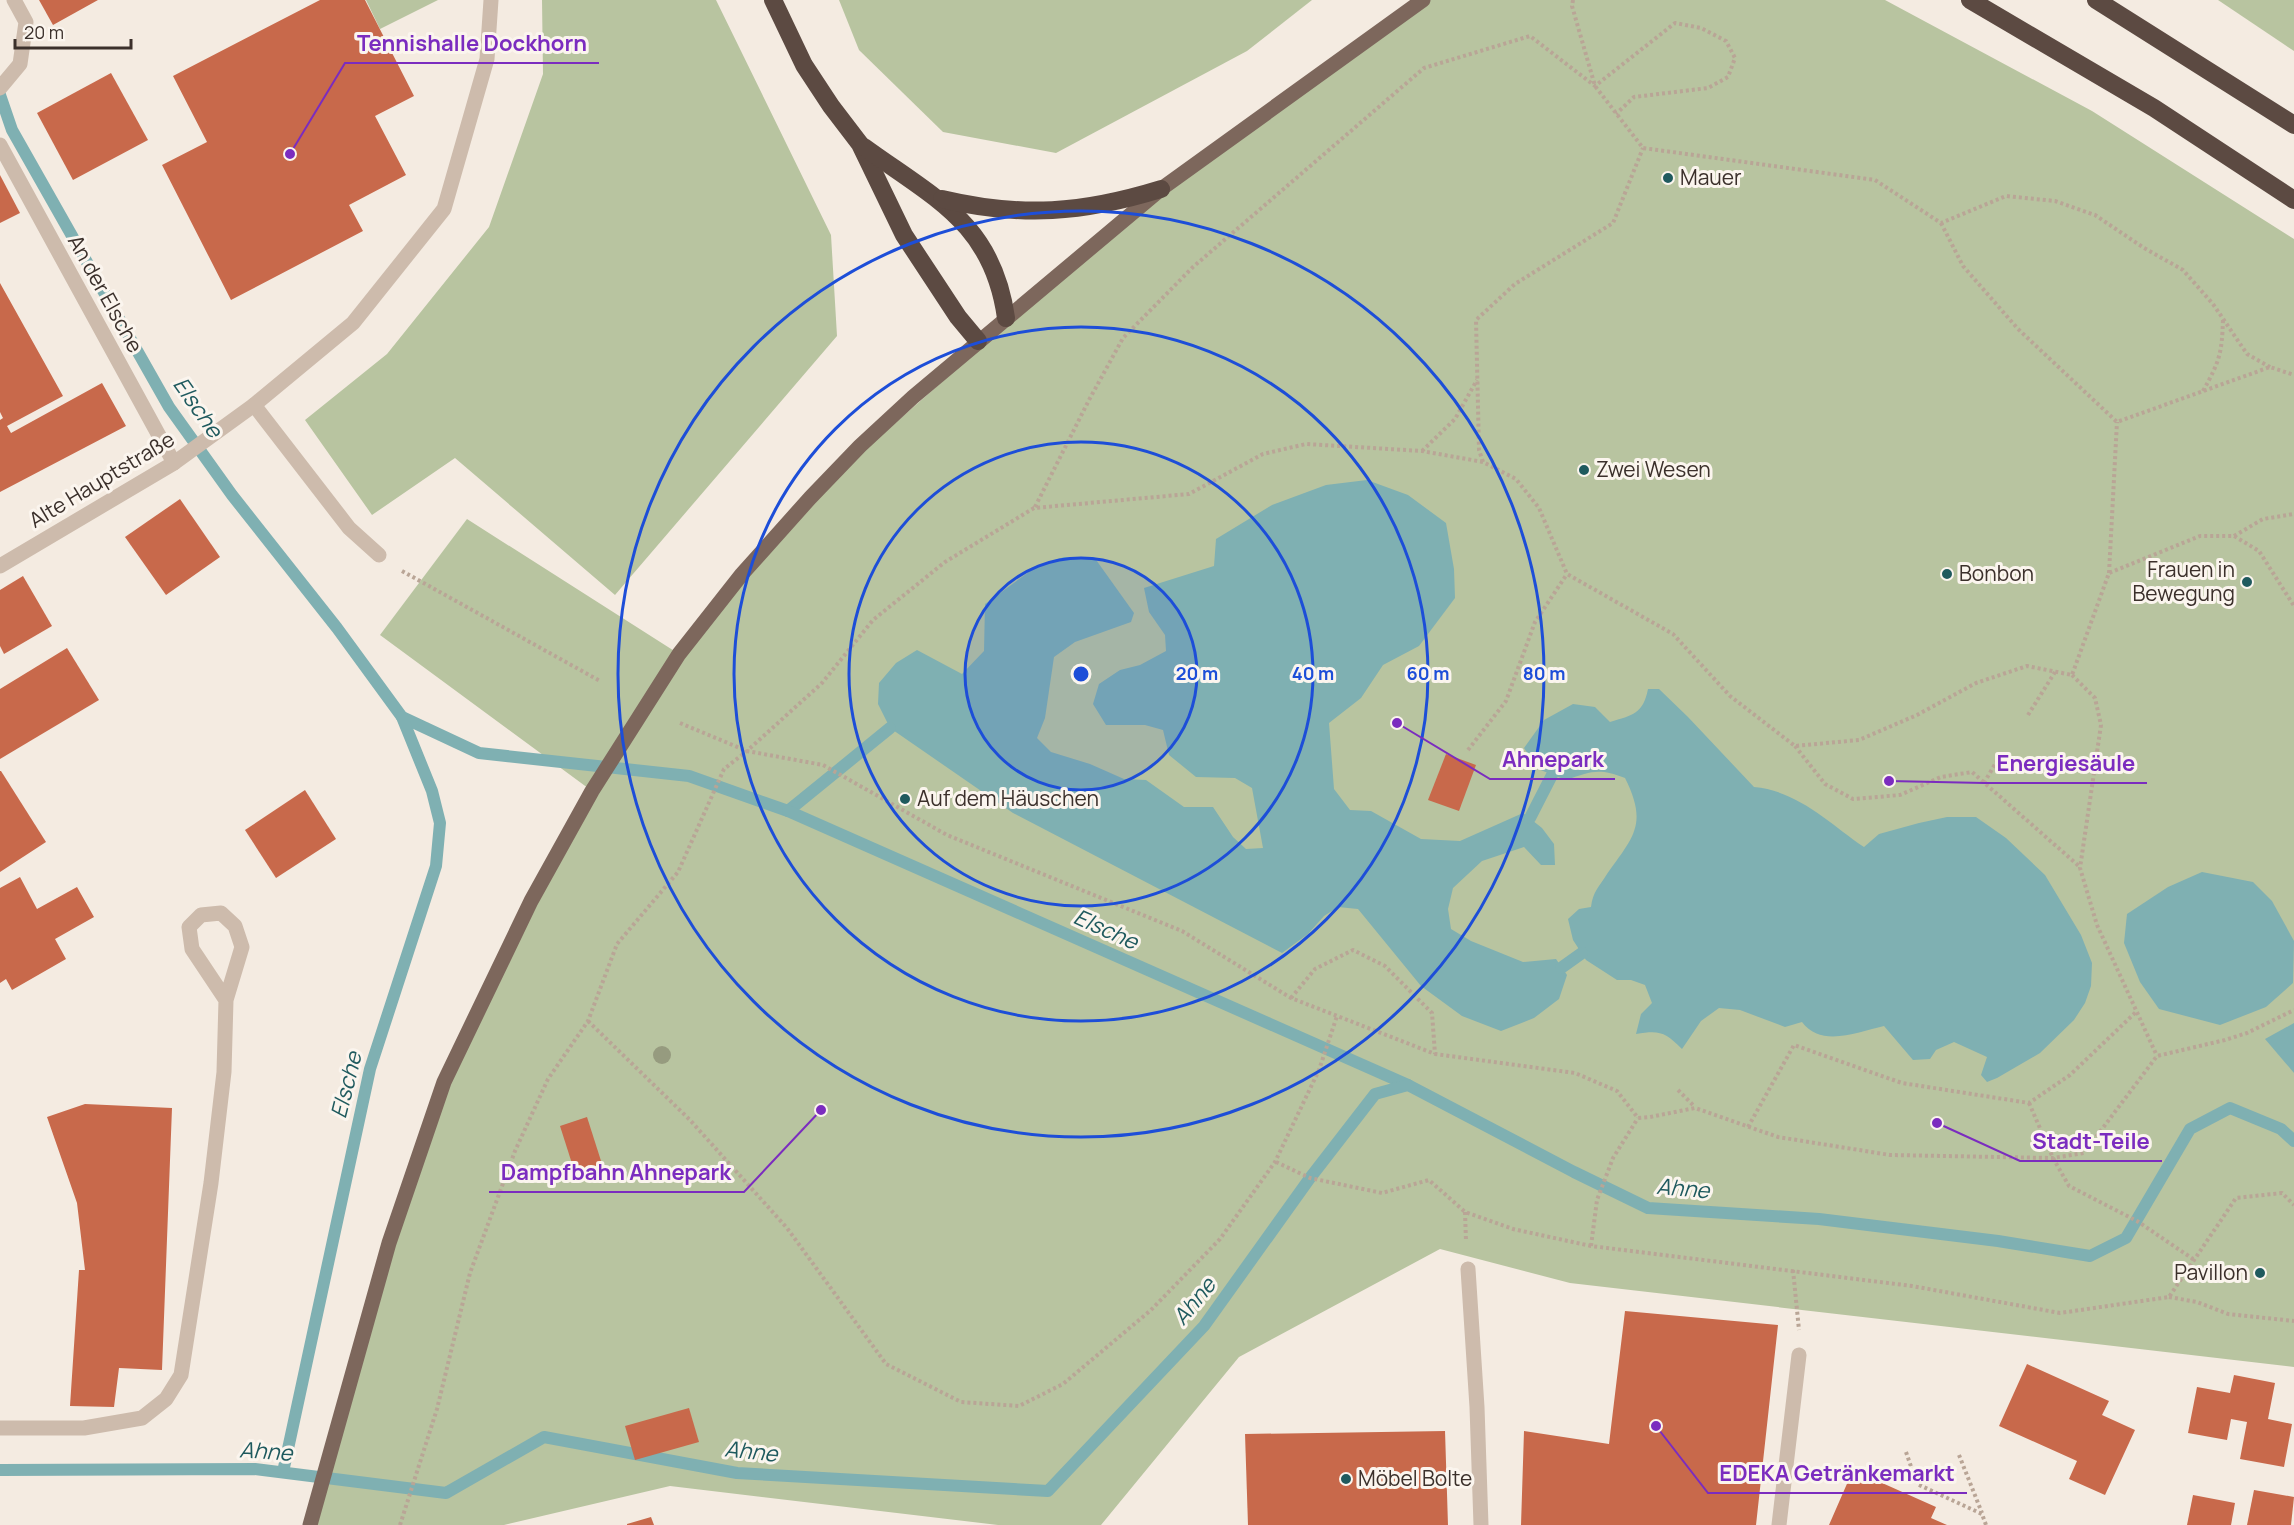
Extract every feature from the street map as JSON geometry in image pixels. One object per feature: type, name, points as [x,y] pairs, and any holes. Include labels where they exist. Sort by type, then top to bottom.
[{"type":"highway","points":[[773,0],[804,65],[860,144],[904,235],[958,317],[978,341]]},
{"type":"highway","points":[[1970,0],[2154,108],[2294,200]]},
{"type":"highway","points":[[2096,0],[2294,124]]},
{"type":"highway","points":[[860,144],[933,197],[962,220],[974,234],[989,256],[998,276],[1006,318]]},
{"type":"highway","points":[[933,197],[968,205],[1040,212],[1091,207],[1161,189]]},
{"type":"main road","points":[[311,1523],[389,1243],[444,1082],[531,901],[592,791],[679,654],[742,574],[810,498],[869,438],[978,341],[1161,189],[1423,0]]},
{"type":"street","points":[[0,88],[20,64],[26,22],[14,0]]},
{"type":"street","name":"Alte Hauptstraße","points":[[0,566],[174,463],[254,405],[353,323],[444,209],[487,59],[491,0]]},
{"type":"street","name":"An der Elsche","points":[[0,145],[174,463]]},
{"type":"street","points":[[254,405],[349,528],[379,555]]},
{"type":"street","points":[[0,1428],[84,1428],[142,1418],[166,1399],[181,1375],[211,1182],[224,1072],[226,1000],[242,947],[235,926],[221,913],[201,915],[189,927],[192,949],[226,1000]]},
{"type":"street","points":[[1468,1269],[1477,1407],[1481,1525]]},
{"type":"street","points":[[1779,1525],[1799,1355]]},
{"type":"path","points":[[1573,0],[1572,6],[1595,86]]},
{"type":"path","points":[[1595,86],[1675,23],[1701,28],[1726,41],[1735,58],[1728,77],[1708,88],[1635,97],[1616,114]]},
{"type":"path","points":[[1034,508],[1123,338],[1193,267],[1424,68],[1530,36],[1595,86],[1643,148],[1875,180],[1941,223],[1963,267],[2018,329],[2117,422],[2109,573],[2072,675]]},
{"type":"path","points":[[1483,462],[1479,450],[1476,320],[1515,284],[1613,223],[1643,148]]},
{"type":"path","points":[[1941,223],[2006,196],[2055,201],[2095,215],[2144,248],[2183,270],[2223,318],[2247,354],[2270,367],[2294,375]]},
{"type":"path","points":[[2203,391],[2215,370],[2222,349],[2223,318]]},
{"type":"path","points":[[2117,422],[2270,367]]},
{"type":"path","points":[[1422,451],[1455,419],[1478,380]]},
{"type":"path","points":[[400,1525],[438,1409],[470,1273],[515,1151],[549,1079],[588,1021],[617,944],[678,872],[724,769],[822,683],[873,620],[945,562],[1034,508],[1188,494],[1263,454],[1306,444],[1422,451],[1483,462],[1516,479],[1539,508],[1567,574],[1673,634],[1730,696],[1795,746],[1825,784],[1853,799],[1900,795],[1941,777],[1972,772],[2080,868]]},
{"type":"path","points":[[2109,573],[2200,536],[2234,536],[2263,519],[2294,514]]},
{"type":"path","points":[[2234,536],[2259,551],[2294,606]]},
{"type":"path","points":[[379,555],[413,579],[600,681]]},
{"type":"path","points":[[1468,750],[1506,701],[1535,621],[1567,574]]},
{"type":"path","points":[[1795,746],[1858,740],[1917,716],[1976,683],[2027,666],[2072,675],[2095,698],[2101,725],[2080,868],[2097,925],[2157,1056]]},
{"type":"path","points":[[2028,715],[2055,672]]},
{"type":"path","points":[[680,723],[747,751],[823,765],[946,835],[1182,931],[1291,998],[1435,1054],[1575,1074],[1617,1091],[1638,1118]]},
{"type":"path","points":[[1984,783],[1998,759]]},
{"type":"path","points":[[1291,998],[1314,969],[1353,950],[1385,966],[1432,1013],[1435,1054]]},
{"type":"path","points":[[1678,1090],[1695,1108],[1778,1137],[1890,1155],[2053,1158],[2084,1153],[2157,1056],[2247,1033],[2294,1010]]},
{"type":"path","points":[[1748,1127],[1794,1044],[1902,1083],[2030,1103],[2070,1075],[2137,1011]]},
{"type":"path","points":[[588,1021],[690,1120],[787,1228],[886,1364],[960,1402],[1019,1406],[1063,1384],[1151,1310],[1220,1239],[1275,1162],[1319,1070],[1337,1016]]},
{"type":"path","points":[[2030,1103],[2053,1158],[2069,1186],[2137,1221],[2193,1259]]},
{"type":"path","points":[[1638,1118],[1650,1118],[1695,1108]]},
{"type":"path","points":[[1591,1246],[1597,1200],[1613,1158],[1638,1118]]},
{"type":"path","points":[[1275,1162],[1310,1178],[1382,1193],[1429,1180],[1465,1212],[1513,1228],[1591,1246],[1912,1286],[2060,1313],[2169,1296],[2197,1302],[2228,1314],[2294,1321]]},
{"type":"path","points":[[2169,1296],[2236,1198],[2282,1193],[2294,1206]]},
{"type":"path","points":[[1465,1212],[1465,1229]]},
{"type":"path","points":[[1793,1270],[1799,1324]]},
{"type":"path","points":[[1906,1452],[1917,1484],[1982,1514]]},
{"type":"path","points":[[1959,1455],[1986,1525]]},
{"type":"green space","points":[[366,0],[438,0],[380,29]]},
{"type":"green space","points":[[542,0],[716,0],[831,235],[837,336],[615,595],[455,458],[372,515],[305,420],[387,354],[489,227],[543,74]]},
{"type":"green space","points":[[839,0],[1312,0],[1247,51],[1056,153],[943,132],[859,50]]},
{"type":"green space","points":[[1423,0],[1885,0],[2092,111],[2294,239],[2294,1367],[1570,1283],[1440,1249],[1239,1357],[1101,1525],[998,1525],[670,1486],[504,1525],[310,1525],[444,1082],[592,791],[380,635],[467,519],[679,654],[810,498],[1161,189]]},
{"type":"green space","points":[[2218,0],[2294,0],[2294,51]]},
{"type":"water","points":[[1367,480],[1408,495],[1446,523],[1454,569],[1455,598],[1419,646],[1383,665],[1361,698],[1329,723],[1334,789],[1350,810],[1371,811],[1421,839],[1460,841],[1523,813],[1542,828],[1554,844],[1555,865],[1541,865],[1524,847],[1482,861],[1453,888],[1448,909],[1451,929],[1471,941],[1523,962],[1556,959],[1567,975],[1559,999],[1534,1018],[1501,1031],[1462,1016],[1421,986],[1358,909],[1338,907],[1324,916],[1308,934],[1282,953],[1013,813],[890,728],[878,704],[879,683],[896,663],[917,650],[962,674],[984,651],[985,604],[1037,566],[1064,557],[1094,557],[1134,613],[1131,622],[1075,642],[1054,657],[1045,718],[1037,738],[1051,752],[1090,764],[1124,779],[1146,780],[1184,807],[1213,807],[1233,837],[1246,849],[1263,848],[1252,788],[1235,778],[1196,777],[1169,755],[1163,730],[1145,725],[1106,725],[1093,704],[1099,684],[1120,670],[1140,665],[1166,651],[1165,635],[1149,612],[1144,588],[1214,566],[1216,539],[1272,505],[1326,485]]},
{"type":"water","points":[[1648,689],[1659,689],[1754,787],[1770,790],[1799,801],[1864,847],[1879,834],[1947,817],[1976,817],[2006,838],[2045,875],[2081,935],[2092,963],[2091,986],[2085,1003],[2074,1020],[2040,1053],[1987,1082],[1981,1075],[1987,1057],[1954,1042],[1936,1050],[1930,1059],[1913,1060],[1884,1026],[1852,1034],[1829,1036],[1810,1030],[1802,1022],[1785,1027],[1740,1010],[1719,1008],[1701,1021],[1682,1049],[1662,1034],[1651,1032],[1636,1034],[1641,1014],[1652,1003],[1645,985],[1631,980],[1617,980],[1586,960],[1573,940],[1568,919],[1579,909],[1591,907],[1597,889],[1631,839],[1637,819],[1632,794],[1625,778],[1608,773],[1589,773],[1566,780],[1538,769],[1524,748],[1544,720],[1573,704],[1595,707],[1610,722],[1640,709]]},
{"type":"water","points":[[2202,872],[2253,882],[2272,901],[2294,941],[2293,983],[2266,1007],[2220,1025],[2159,1009],[2140,982],[2124,943],[2127,914],[2168,887]]},
{"type":"water","points":[[2294,1023],[2294,1073],[2265,1039]]},
{"type":"building","points":[[39,0],[98,0],[53,25]]},
{"type":"building","points":[[320,0],[365,0],[414,96],[375,116],[406,175],[349,205],[363,231],[231,300],[162,165],[207,142],[173,76]]},
{"type":"building","points":[[111,73],[148,140],[73,180],[37,113]]},
{"type":"building","points":[[0,175],[20,213],[0,223]]},
{"type":"building","points":[[0,283],[63,396],[7,426],[11,433],[102,383],[126,426],[0,492],[0,420],[3,418],[0,412]]},
{"type":"building","points":[[180,499],[220,557],[166,595],[125,537]]},
{"type":"building","points":[[23,576],[52,626],[4,654],[0,646],[0,590]]},
{"type":"building","points":[[67,648],[99,700],[0,759],[0,689]]},
{"type":"building","points":[[1446,754],[1476,765],[1459,811],[1428,800]]},
{"type":"building","points":[[0,771],[46,842],[0,872]]},
{"type":"building","points":[[305,790],[336,839],[276,878],[245,830]]},
{"type":"building","points":[[20,877],[37,909],[77,887],[94,917],[55,939],[66,959],[12,990],[6,979],[0,983],[0,888]]},
{"type":"building","points":[[85,1104],[172,1108],[162,1370],[119,1368],[114,1407],[70,1406],[79,1270],[85,1270],[77,1203],[47,1117]]},
{"type":"building","points":[[587,1117],[602,1164],[575,1173],[560,1126]]},
{"type":"building","points":[[1625,1311],[1778,1325],[1756,1525],[1521,1525],[1524,1431],[1609,1444]]},
{"type":"building","points":[[2027,1364],[2109,1401],[2102,1415],[2135,1430],[2105,1495],[2069,1479],[2077,1461],[1999,1426]]},
{"type":"building","points":[[2234,1375],[2275,1383],[2268,1419],[2292,1424],[2284,1467],[2240,1459],[2247,1422],[2231,1419],[2227,1440],[2188,1433],[2197,1387],[2230,1393]]},
{"type":"building","points":[[689,1408],[699,1442],[635,1460],[625,1426]]},
{"type":"building","name":"Möbel Bolte","points":[[1445,1431],[1448,1525],[1248,1525],[1245,1434]]},
{"type":"building","points":[[1853,1470],[1936,1507],[1931,1518],[1947,1525],[1829,1525]]},
{"type":"building","points":[[2254,1490],[2294,1497],[2291,1525],[2247,1525]]},
{"type":"building","points":[[2193,1495],[2235,1503],[2231,1525],[2187,1525]]},
{"type":"building","points":[[651,1517],[654,1525],[627,1525],[627,1524]]},
{"type":"waterway","name":"Elsche","points":[[0,95],[12,130],[169,407],[232,495],[337,628],[402,717],[479,753],[689,776],[788,811],[890,728]]},
{"type":"waterway","name":"Elsche","points":[[283,1472],[370,1069],[436,866],[440,823],[432,791],[402,717]]},
{"type":"waterway","points":[[1530,818],[1552,775]]},
{"type":"waterway","name":"Elsche","points":[[788,811],[1408,1085]]},
{"type":"waterway","points":[[1561,968],[1582,953]]},
{"type":"waterway","name":"Ahne","points":[[0,1470],[255,1469],[446,1493],[544,1437],[737,1473],[1048,1491],[1204,1326],[1310,1178],[1375,1094],[1408,1085],[1648,1208],[1819,1219],[1998,1241],[2090,1256],[2126,1238],[2190,1129],[2230,1108],[2281,1129],[2294,1141]]},
{"type":"place","name":"Tennishalle Dockhorn","points":[[290,154]]},
{"type":"place","name":"Mauer","points":[[1668,178]]},
{"type":"place","name":"Zwei Wesen","points":[[1584,470]]},
{"type":"place","name":"Bonbon","points":[[1947,574]]},
{"type":"place","name":"Frauen in Bewegung","points":[[2247,582]]},
{"type":"place","name":"Ahnepark","points":[[1397,723]]},
{"type":"place","name":"Energiesäule","points":[[1889,781]]},
{"type":"place","name":"Auf dem Häuschen","points":[[905,799]]},
{"type":"place","name":"Dampfbahn Ahnepark","points":[[821,1110]]},
{"type":"place","name":"Stadt-Teile","points":[[1937,1123]]},
{"type":"place","name":"Pavillon","points":[[2260,1273]]},
{"type":"place","name":"EDEKA Getränkemarkt","points":[[1656,1426]]},
{"type":"place","name":"Möbel Bolte","points":[[1346,1479]]}]
